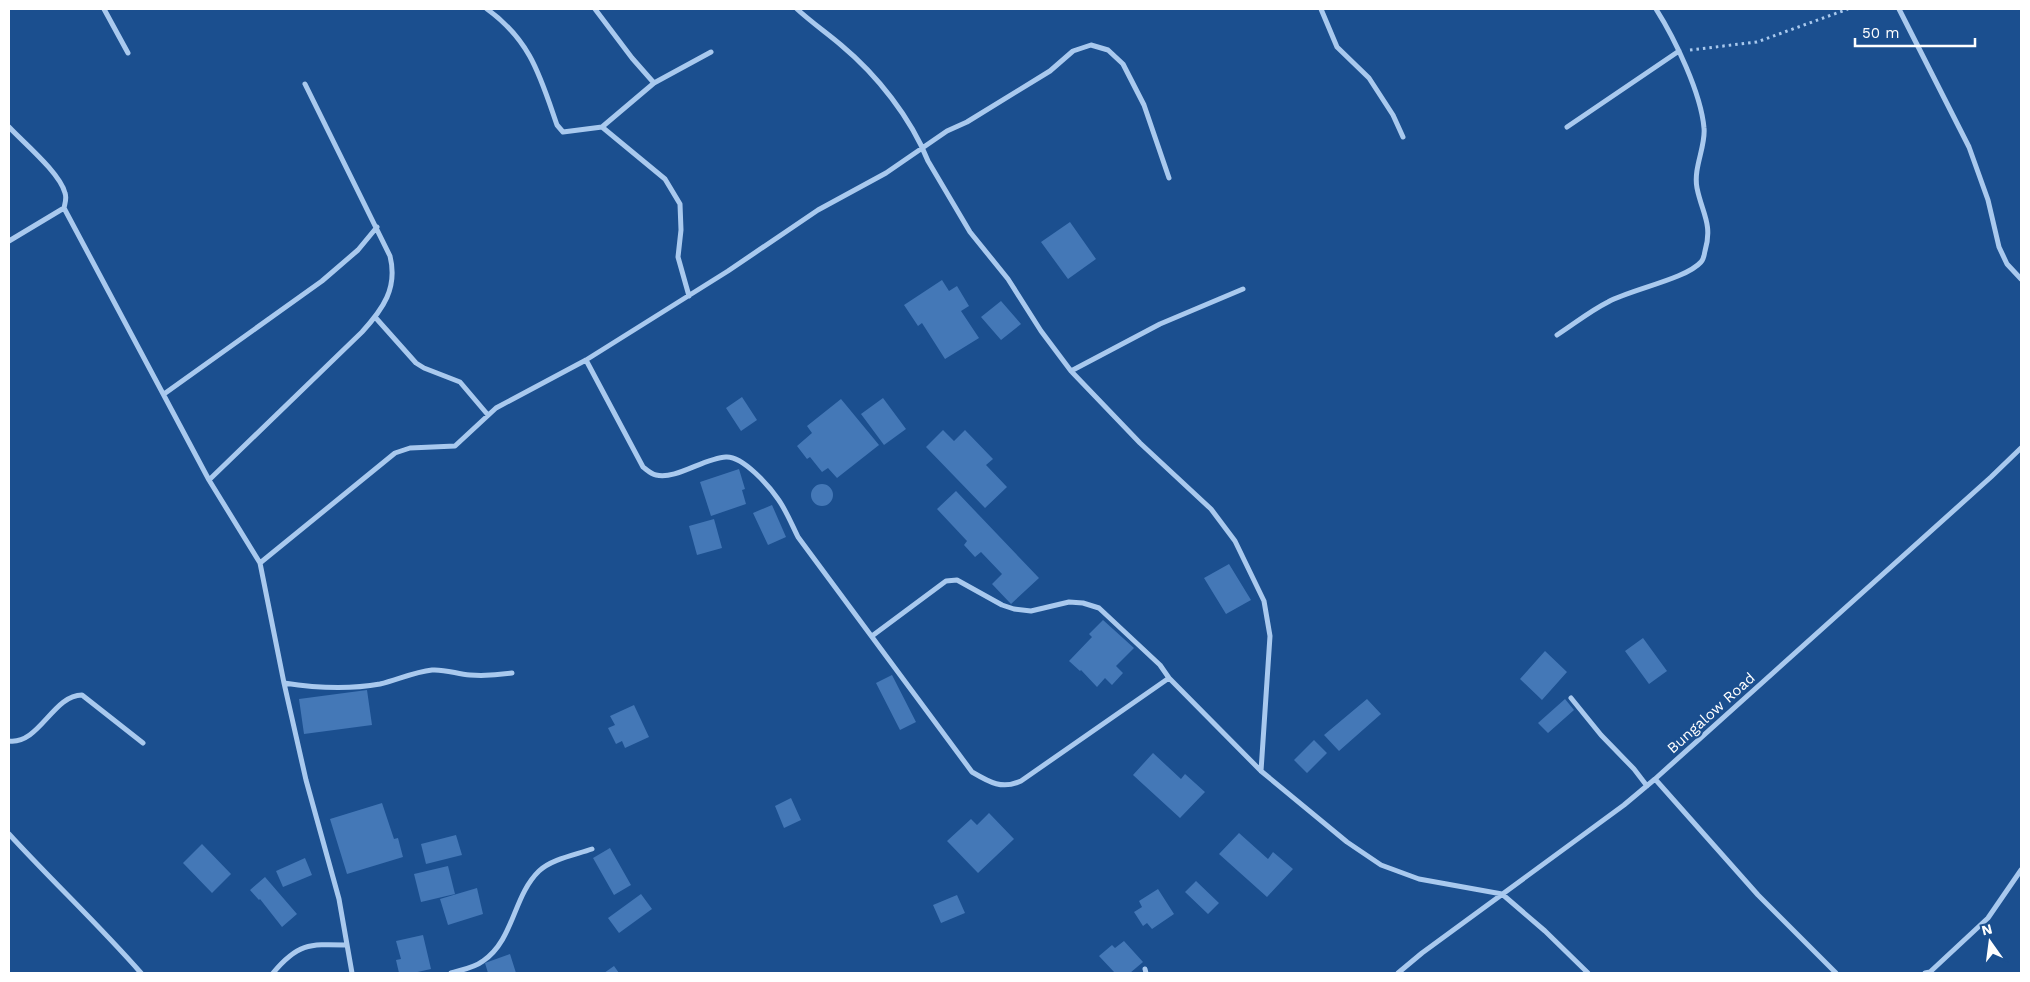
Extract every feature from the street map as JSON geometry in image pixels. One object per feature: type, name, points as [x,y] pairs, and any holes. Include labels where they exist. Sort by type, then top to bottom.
[{"type":"street","points":[[104,9],[128,53]]},
{"type":"street","points":[[487,9],[512,29],[533,61],[557,125],[563,132],[602,127],[654,83],[711,52]]},
{"type":"street","points":[[594,9],[654,83]]},
{"type":"street","points":[[797,9],[843,46],[878,82],[896,104],[924,149],[928,161],[970,232],[1008,279],[1041,331],[1071,372],[1140,443],[1211,509],[1235,541],[1264,601],[1270,636],[1261,771]]},
{"type":"street","points":[[1321,9],[1337,47],[1369,78],[1393,115],[1403,138]]},
{"type":"street","points":[[1557,335],[1608,302],[1645,286],[1690,272],[1703,260],[1709,238],[1706,216],[1697,188],[1698,162],[1705,130],[1700,107],[1679,51],[1656,9]]},
{"type":"street","points":[[1899,9],[1969,147],[1988,200],[1999,247],[2008,264],[2021,280]]},
{"type":"street","points":[[260,563],[395,452],[410,448],[455,446],[505,402],[586,360],[728,272],[818,210],[886,173],[924,149],[947,131],[967,122],[1050,71],[1073,51],[1091,45],[1108,50],[1122,64],[1144,105],[1169,178]]},
{"type":"street","points":[[1567,127],[1679,51]]},
{"type":"street","points":[[209,480],[375,318],[393,281],[390,256],[305,84]]},
{"type":"street","points":[[602,127],[665,179],[680,204],[682,230],[678,257],[689,296]]},
{"type":"street","points":[[9,128],[56,176],[66,195],[64,208],[209,480],[260,563],[306,780],[339,900],[353,973]]},
{"type":"street","points":[[9,240],[64,208]]},
{"type":"street","points":[[164,394],[322,281],[358,250],[377,227]]},
{"type":"street","points":[[1071,372],[1160,324],[1243,289]]},
{"type":"street","points":[[375,318],[416,363],[460,382],[488,415]]},
{"type":"street","points":[[586,360],[643,467],[655,475],[670,475],[697,464],[727,456],[743,462],[761,479],[779,499],[798,537],[972,772],[989,782],[1011,786],[1169,678]]},
{"type":"street","name":"Bungalow Road","points":[[1398,973],[1422,952],[1624,805],[1647,786],[1984,484],[2021,448]]},
{"type":"street","points":[[872,636],[946,581],[957,580],[1002,605],[1014,609],[1031,611],[1069,602],[1083,603],[1098,608],[1160,665],[1169,678],[1261,771],[1347,842],[1381,865],[1419,879],[1502,894],[1545,931],[1588,973]]},
{"type":"street","points":[[284,683],[307,687],[357,688],[381,684],[431,670],[446,670],[469,675],[490,676],[512,673]]},
{"type":"street","points":[[9,741],[25,738],[65,701],[74,695],[82,695],[143,743]]},
{"type":"street","points":[[1572,698],[1601,736],[1634,769],[1647,786]]},
{"type":"street","points":[[1655,779],[1758,895],[1836,973]]},
{"type":"street","points":[[9,834],[51,881],[113,942],[141,973]]},
{"type":"street","points":[[451,973],[482,962],[496,951],[507,932],[522,897],[532,879],[540,870],[554,862],[592,849]]},
{"type":"street","points":[[1925,973],[1930,972],[1988,918],[2021,870]]},
{"type":"street","points":[[273,973],[295,952],[311,944],[347,945]]},
{"type":"path","points":[[1679,51],[1757,42],[1848,9]]},
{"type":"building","points":[[1070,222],[1096,259],[1068,279],[1041,242]]},
{"type":"building","points":[[942,280],[949,291],[957,286],[969,306],[961,311],[979,338],[945,359],[922,323],[918,326],[904,305]]},
{"type":"building","points":[[1001,301],[1021,324],[1001,340],[981,317]]},
{"type":"building","points":[[742,397],[757,420],[741,431],[726,408]]},
{"type":"building","points":[[883,398],[906,429],[884,445],[861,414]]},
{"type":"building","points":[[841,399],[879,445],[837,478],[828,468],[822,472],[810,457],[807,459],[797,446],[812,433],[807,426]]},
{"type":"building","points":[[943,430],[954,441],[965,430],[993,459],[986,465],[1007,487],[985,508],[926,447]]},
{"type":"building","points":[[739,469],[745,489],[742,490],[746,504],[711,516],[700,482]]},
{"type":"building","points":[[822,484],[830,487],[833,495],[830,503],[822,506],[814,503],[811,495],[814,487]]},
{"type":"building","points":[[956,491],[1039,578],[1011,604],[992,584],[1002,574],[981,552],[975,557],[964,545],[967,541],[937,509]]},
{"type":"building","points":[[772,505],[786,537],[768,545],[753,513]]},
{"type":"building","points":[[714,519],[722,548],[697,555],[689,526]]},
{"type":"building","points":[[1229,564],[1251,600],[1226,614],[1204,578]]},
{"type":"building","points":[[1103,620],[1134,648],[1116,666],[1123,673],[1112,685],[1105,678],[1097,687],[1081,670],[1069,661],[1092,637],[1089,634]]},
{"type":"building","points":[[1643,638],[1667,671],[1649,684],[1625,651]]},
{"type":"building","points":[[1545,651],[1567,672],[1542,700],[1520,679]]},
{"type":"building","points":[[892,675],[916,722],[900,730],[876,683]]},
{"type":"building","points":[[367,690],[372,725],[304,734],[299,699]]},
{"type":"building","points":[[1367,699],[1381,714],[1339,751],[1324,735]]},
{"type":"building","points":[[1565,699],[1574,710],[1548,733],[1538,723]]},
{"type":"building","points":[[634,705],[649,737],[625,748],[622,741],[616,744],[608,728],[615,725],[610,716]]},
{"type":"building","points":[[1314,740],[1327,753],[1307,773],[1294,760]]},
{"type":"building","points":[[1153,753],[1181,779],[1185,774],[1205,792],[1180,818],[1133,775]]},
{"type":"building","points":[[791,798],[801,820],[784,828],[775,806]]},
{"type":"building","points":[[382,803],[394,839],[398,838],[403,857],[347,874],[330,819]]},
{"type":"building","points":[[989,813],[1014,839],[978,873],[947,841],[971,819],[977,825]]},
{"type":"building","points":[[1239,833],[1268,859],[1273,852],[1293,869],[1267,897],[1219,854]]},
{"type":"building","points":[[456,835],[462,855],[426,864],[421,844]]},
{"type":"building","points":[[202,844],[231,874],[212,893],[183,863]]},
{"type":"building","points":[[610,848],[631,885],[614,895],[593,858]]},
{"type":"building","points":[[305,858],[312,875],[283,887],[276,871]]},
{"type":"building","points":[[448,866],[455,894],[421,902],[414,874]]},
{"type":"building","points":[[265,877],[297,914],[282,927],[260,899],[250,890]]},
{"type":"building","points":[[1196,881],[1219,903],[1208,914],[1185,892]]},
{"type":"building","points":[[477,888],[483,914],[448,925],[440,899]]},
{"type":"building","points":[[1158,889],[1174,914],[1152,929],[1147,923],[1143,926],[1134,912],[1142,907],[1139,901]]},
{"type":"building","points":[[641,894],[652,909],[619,933],[608,918]]},
{"type":"building","points":[[957,895],[965,913],[941,923],[933,905]]},
{"type":"building","points":[[423,935],[431,969],[413,973],[399,973],[396,960],[401,959],[396,941]]},
{"type":"building","points":[[1124,941],[1143,962],[1130,973],[1115,973],[1099,956],[1112,945],[1115,948]]},
{"type":"building","points":[[510,954],[516,973],[488,973],[485,963]]},
{"type":"building","points":[[614,966],[619,973],[604,973]]}]
